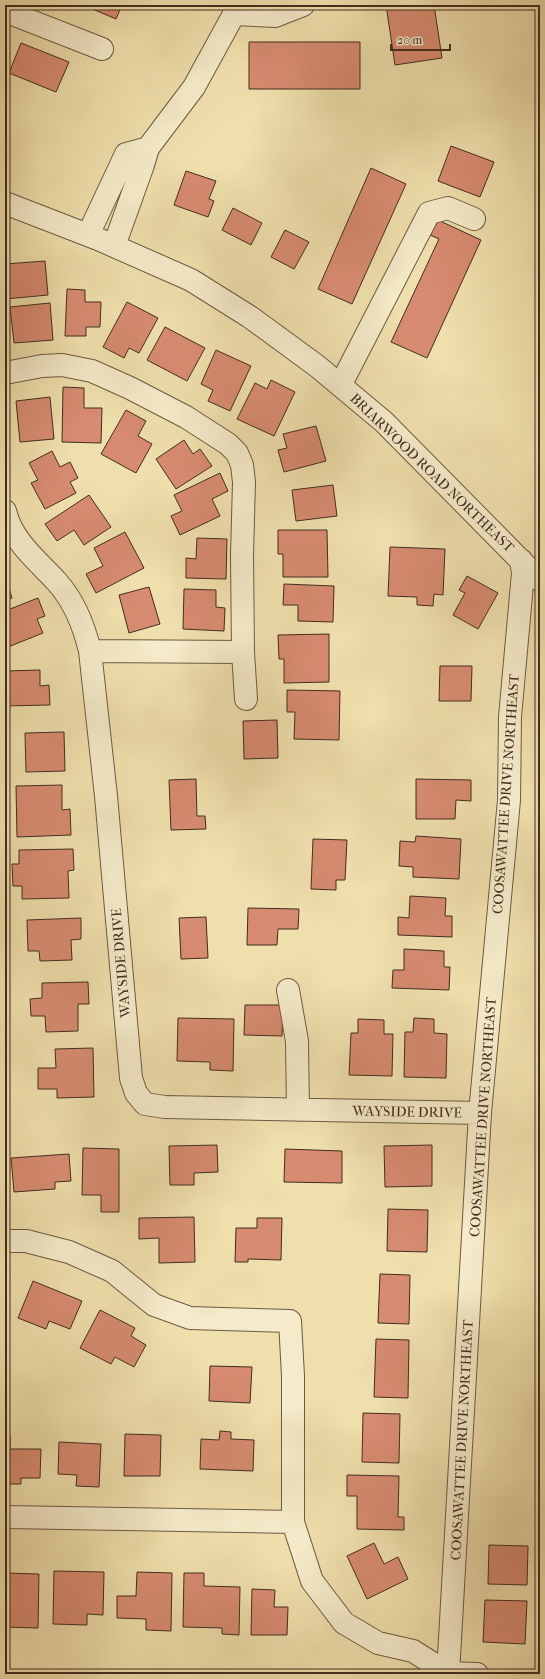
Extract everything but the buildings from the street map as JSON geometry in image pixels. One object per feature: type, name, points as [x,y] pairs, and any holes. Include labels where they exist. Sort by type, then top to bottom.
[{"type":"street","points":[[114,246],[148,148],[194,86],[234,9],[275,16],[303,5]]},
{"type":"street","points":[[5,11],[102,49]]},
{"type":"street","points":[[88,235],[126,154],[148,148]]},
{"type":"street","points":[[116,175],[136,186]]},
{"type":"street","name":"BRIARWOOD ROAD NORTHEAST","points":[[5,203],[88,235],[191,280],[250,317],[341,384],[384,422],[540,580]]},
{"type":"street","points":[[341,384],[429,213],[448,208],[474,219]]},
{"type":"street","points":[[5,373],[42,366],[62,365],[92,371],[130,388],[186,417],[228,444],[237,453],[242,465],[244,482],[242,555],[243,652],[246,699]]},
{"type":"street","name":"WAYSIDE DRIVE","points":[[5,511],[7,521],[21,544],[58,583],[70,600],[85,630],[90,651],[106,796],[131,1078],[136,1093],[145,1104],[165,1108],[480,1113]]},
{"type":"street","name":"COOSAWATTEE DRIVE NORTHEAST","points":[[448,1674],[480,1113],[509,800],[510,717],[524,573],[521,560]]},
{"type":"street","points":[[90,651],[243,652]]},
{"type":"street","points":[[288,990],[297,1041],[298,1110]]},
{"type":"street","points":[[5,1241],[26,1241],[69,1252],[112,1271],[154,1305],[190,1318],[290,1321],[292,1376],[292,1522],[312,1581],[344,1623],[378,1643],[413,1651],[448,1674],[478,1674]]},
{"type":"street","points":[[5,1517],[292,1522]]}]
